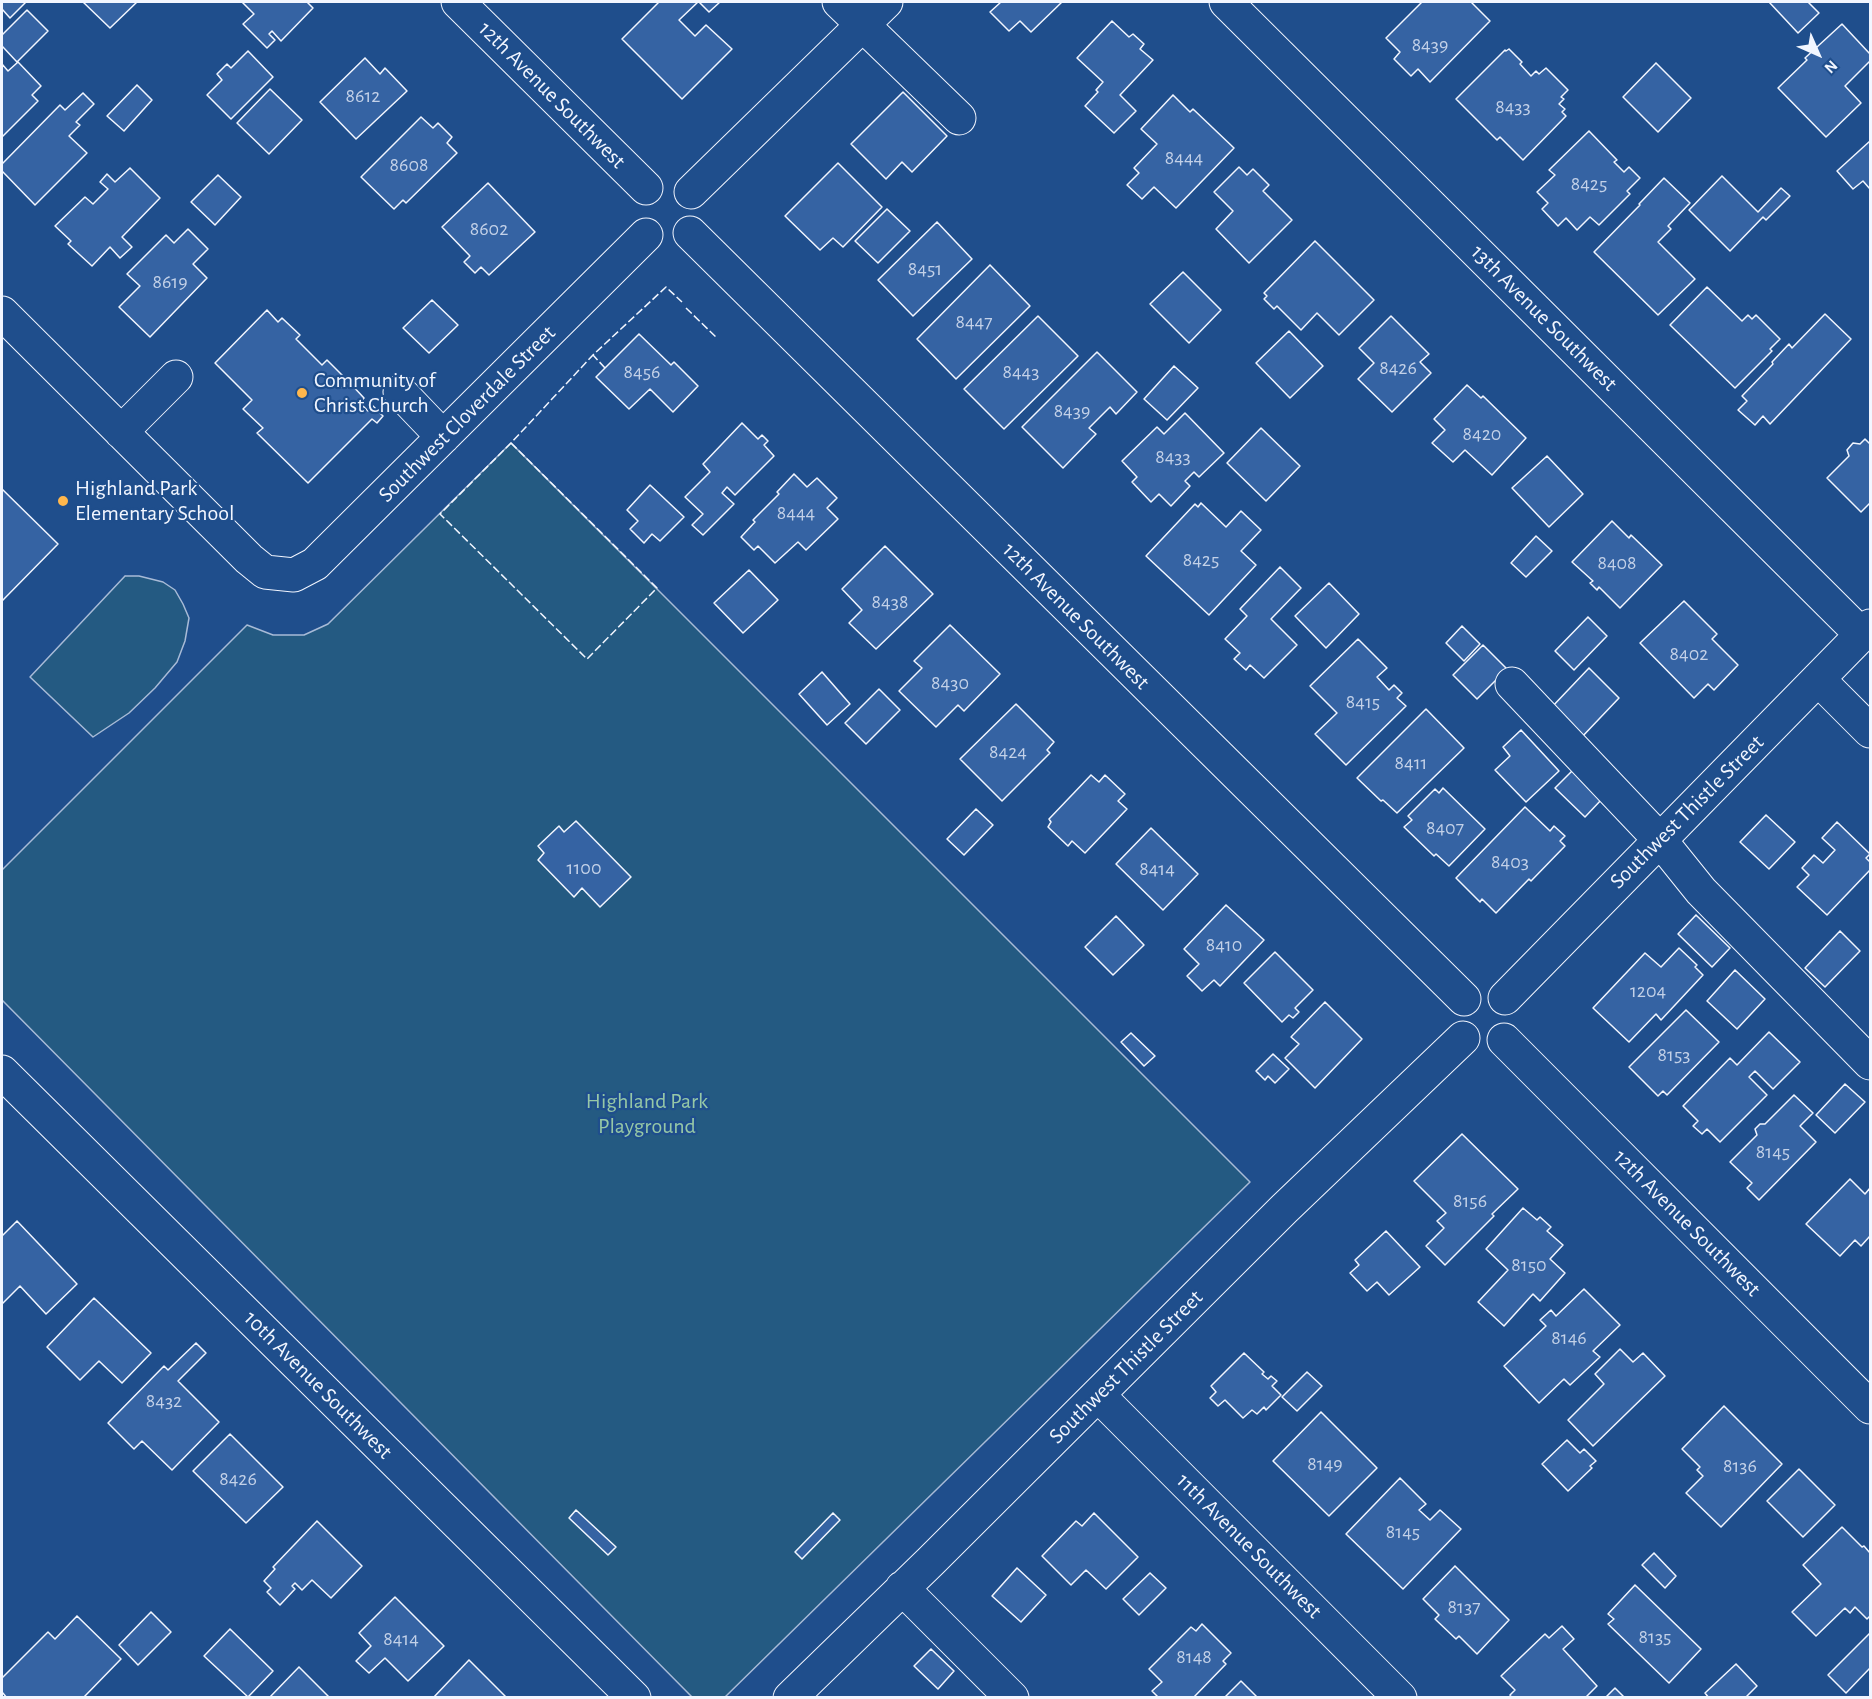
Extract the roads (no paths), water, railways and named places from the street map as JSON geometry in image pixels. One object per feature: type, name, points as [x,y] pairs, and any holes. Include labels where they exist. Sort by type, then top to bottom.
[{"type":"street","name":"12th Avenue Southwest","points":[[458,2],[646,188]]},
{"type":"street","points":[[839,2],[959,118]]},
{"type":"street","points":[[691,192],[886,2]]},
{"type":"street","name":"13th Avenue Southwest","points":[[1226,2],[1866,630]]},
{"type":"street","points":[[660,180],[671,180],[681,183],[691,192],[696,198],[698,219],[690,233],[678,241],[668,243],[658,242],[646,235],[637,222],[635,212],[637,202],[646,188],[660,180]]},
{"type":"street","name":"12th Avenue Southwest","points":[[690,233],[1464,999]]},
{"type":"street","name":"Southwest Cloverdale Street","points":[[121,432],[249,559],[265,572],[294,575],[315,564],[646,235]]},
{"type":"street","points":[[2,313],[121,432],[176,377]]},
{"type":"street","points":[[400,392],[443,437]]},
{"type":"street","name":"Southwest Thistle Street","points":[[1504,998],[1866,630]]},
{"type":"street","points":[[1818,679],[1870,731]]},
{"type":"street","points":[[1512,684],[1660,840],[1701,891],[1870,1063]]},
{"type":"street","points":[[1481,990],[1491,990],[1501,994],[1504,998],[1513,1010],[1514,1020],[1512,1029],[1504,1040],[1492,1047],[1484,1048],[1474,1046],[1462,1038],[1456,1027],[1456,1018],[1458,1008],[1464,999],[1471,993],[1481,990]]},
{"type":"street","name":"Southwest Thistle Street","points":[[790,1698],[1284,1209],[1462,1038]]},
{"type":"street","name":"12th Avenue Southwest","points":[[1504,1040],[1870,1407]]},
{"type":"street","name":"10th Avenue Southwest","points":[[2,1072],[634,1698]]},
{"type":"street","name":"11th Avenue Southwest","points":[[1098,1395],[1400,1698]]},
{"type":"street","points":[[902,1588],[1012,1698]]},
{"type":"place","name":"Community of Christ Church","points":[[302,393]]},
{"type":"place","name":"Highland Park Elementary School","points":[[63,501]]},
{"type":"park label","name":"Highland Park Playground","points":[[647,1114]]}]
